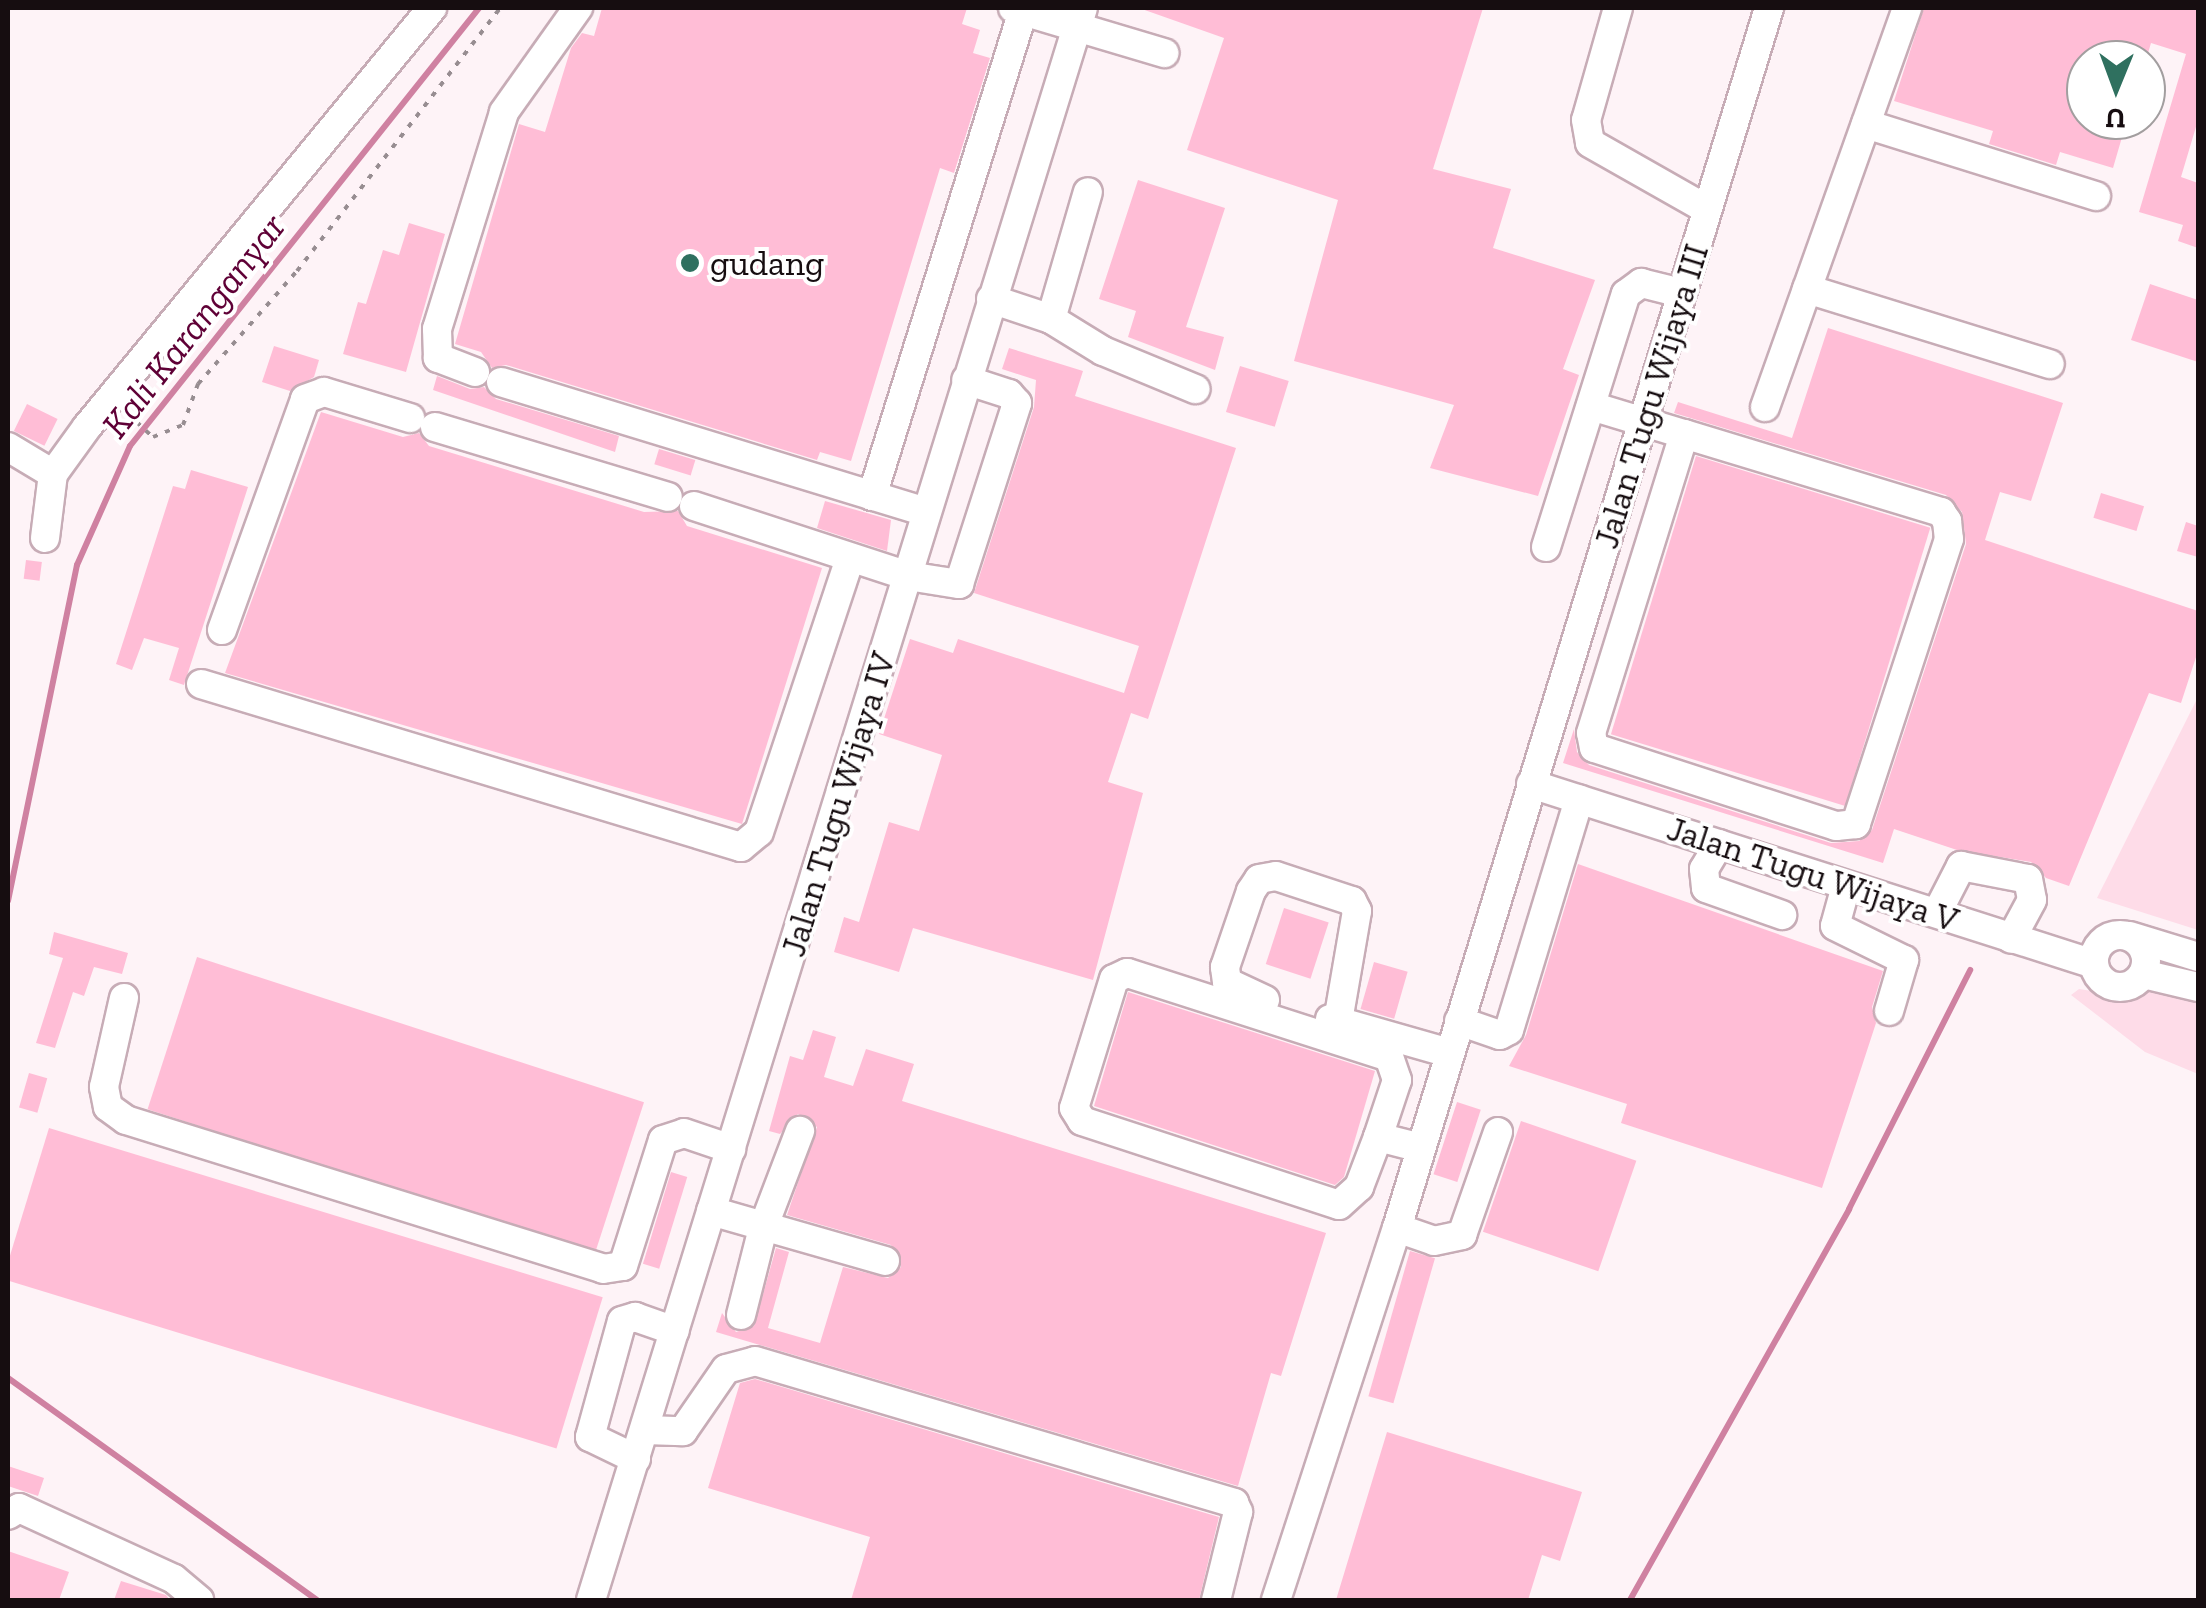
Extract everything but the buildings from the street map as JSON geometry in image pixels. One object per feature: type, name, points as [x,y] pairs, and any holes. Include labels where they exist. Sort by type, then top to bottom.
[{"type":"street","points":[[45,538],[54,474],[432,8]]},
{"type":"street","points":[[578,8],[504,112],[436,329],[438,358],[488,377],[927,512]]},
{"type":"street","points":[[1618,8],[1586,120],[1590,143],[1706,209]]},
{"type":"street","name":"Jalan Tugu Wijaya III","points":[[1276,1600],[1397,1228],[1769,8]]},
{"type":"street","points":[[1765,407],[1907,8]]},
{"type":"street","points":[[872,496],[1018,9],[1079,18],[1164,53]]},
{"type":"street","name":"Jalan Tugu Wijaya IV","points":[[591,1600],[1079,18]]},
{"type":"street","points":[[1866,124],[2096,196]]},
{"type":"street","points":[[1051,318],[1088,192]]},
{"type":"street","points":[[1546,548],[1626,294],[1641,283],[1681,293]]},
{"type":"street","points":[[1808,289],[2050,364]]},
{"type":"street","points":[[991,299],[1051,318],[1103,351],[1195,390]]},
{"type":"street","points":[[222,630],[304,400],[324,392],[681,501],[908,576],[959,584],[971,562],[1017,403],[1009,394],[966,380]]},
{"type":"street","points":[[1591,406],[1643,422],[1684,434],[1941,512],[1947,521],[1949,539],[1856,824],[1836,826],[1594,748],[1591,733],[1684,434]]},
{"type":"street","points":[[8,447],[54,474]]},
{"type":"street","points":[[201,684],[741,847],[760,832],[850,558]]},
{"type":"street","name":"Jalan Tugu Wijaya V","points":[[1532,784],[2094,964]]},
{"type":"street","points":[[1459,1021],[1500,1034],[1508,1030],[1579,799]]},
{"type":"street","points":[[1718,844],[1704,869],[1706,888],[1782,914]]},
{"type":"street","points":[[1937,913],[1961,866],[2028,879],[2032,900],[2011,939]]},
{"type":"street","points":[[1338,1022],[1357,923],[1352,901],[1276,876],[1260,879],[1225,967],[1227,982],[1243,994],[1338,1022],[1449,1053]]},
{"type":"street","points":[[1846,886],[1836,926],[1904,960],[1889,1010]]},
{"type":"street","points":[[2130,936],[2144,948],[2143,974],[2128,986],[2110,985],[2094,964],[2104,940],[2130,936],[2198,957]]},
{"type":"street","points":[[1127,973],[1389,1057],[1397,1080],[1378,1137],[1359,1187],[1339,1205],[1082,1121],[1074,1108],[1114,979],[1127,973]]},
{"type":"street","points":[[2143,974],[2198,987]]},
{"type":"street","points":[[124,998],[104,1088],[108,1108],[126,1120],[603,1269],[623,1266],[663,1140],[684,1133],[731,1150]]},
{"type":"street","points":[[741,1315],[764,1228],[800,1131]]},
{"type":"street","points":[[1397,1228],[1434,1241],[1462,1235],[1498,1132]]},
{"type":"street","points":[[1378,1137],[1421,1148]]},
{"type":"street","points":[[712,1211],[885,1261]]},
{"type":"street","points":[[636,1459],[590,1437],[622,1321],[635,1317],[674,1332]]},
{"type":"street","points":[[645,1430],[683,1431],[726,1369],[755,1361],[1234,1503],[1238,1512],[1216,1600]]},
{"type":"street","points":[[8,1515],[19,1508],[174,1579],[199,1600]]},
{"type":"path","points":[[118,404],[153,437],[183,425],[198,384],[297,271],[500,8]]},
{"type":"shaded area","points":[[2198,697],[2198,930],[2097,898]]},
{"type":"shaded area","points":[[2161,983],[2198,994],[2198,1074],[2145,1052],[2071,995],[2079,989],[2130,997]]},
{"type":"waterway","name":"Kali Karanganyar","points":[[8,901],[77,565],[130,446],[479,8]]},
{"type":"waterway","points":[[1630,1600],[1849,1209],[1970,970]]},
{"type":"waterway","points":[[8,1378],[317,1600]]},
{"type":"place","name":"gudang","points":[[690,263]]}]
